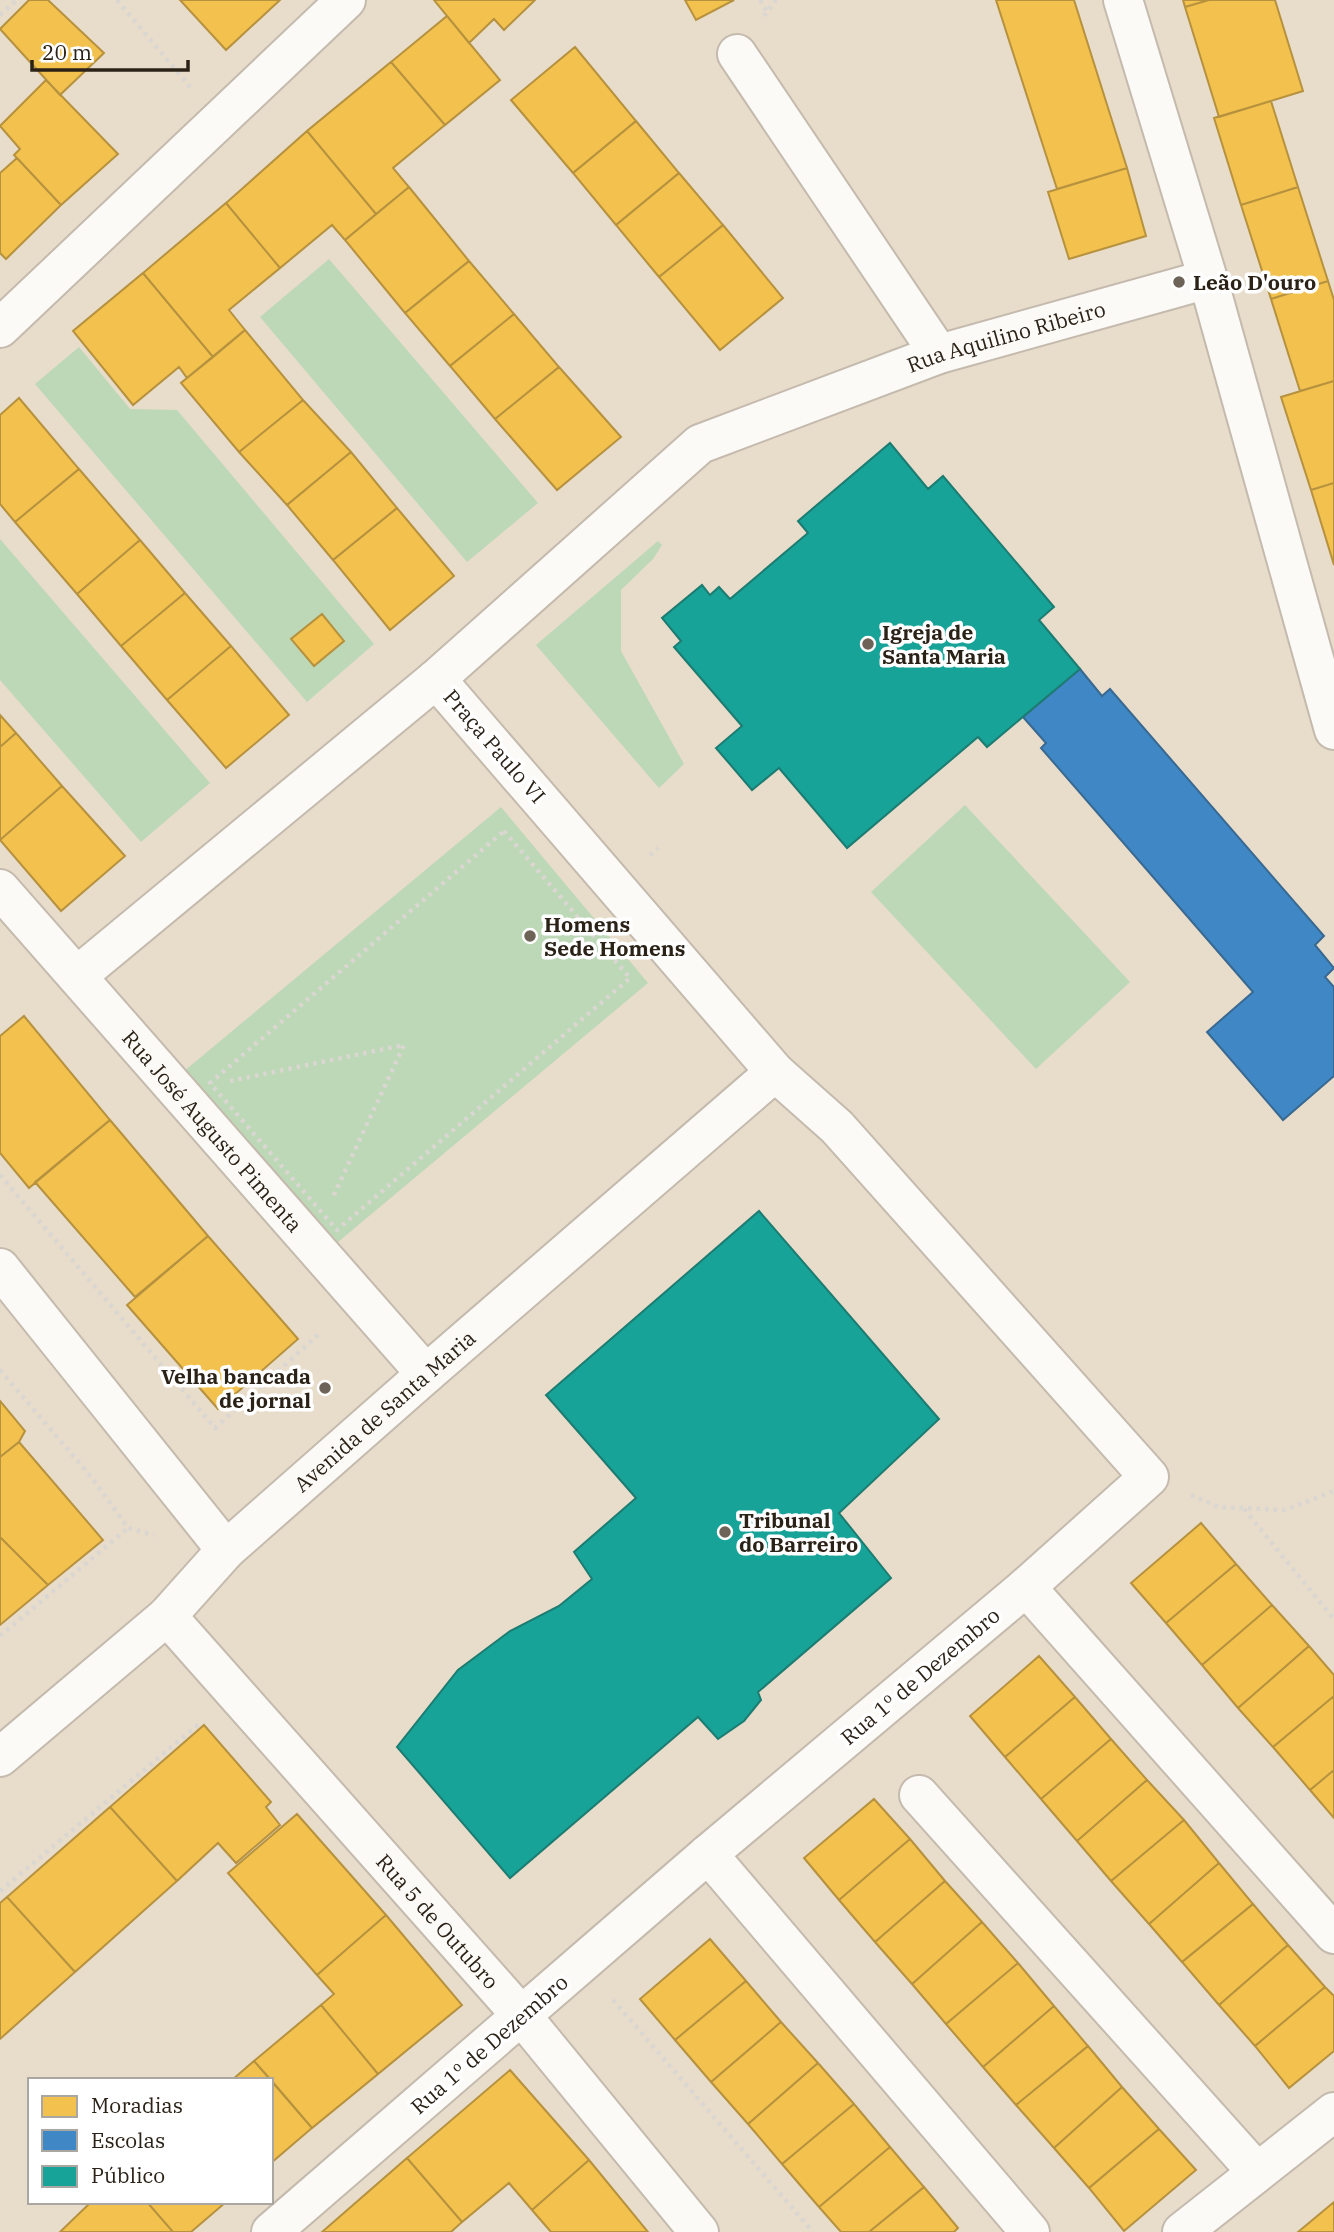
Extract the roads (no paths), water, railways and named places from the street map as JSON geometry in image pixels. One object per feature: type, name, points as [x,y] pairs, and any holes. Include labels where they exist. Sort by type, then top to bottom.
[{"type":"street","points":[[0,328],[346,0]]},
{"type":"street","points":[[1123,0],[1208,279],[1334,730]]},
{"type":"street","points":[[737,54],[939,354]]},
{"type":"street","name":"Rua Aquilino Ribeiro","points":[[436,679],[700,444],[939,354],[1208,279]]},
{"type":"street","name":"Praça Paulo VI","points":[[77,976],[436,679],[775,1072]]},
{"type":"street","name":"Rua José Augusto Pimenta","points":[[0,889],[426,1374]]},
{"type":"street","name":"Avenida de Santa Maria","points":[[0,1757],[167,1616],[226,1550],[775,1072]]},
{"type":"street","name":"Rua 1º de Dezembro","points":[[271,2232],[708,1854],[1026,1587],[1149,1477],[837,1127],[775,1072]]},
{"type":"street","points":[[0,1268],[226,1550]]},
{"type":"street","points":[[1026,1587],[1334,1934]]},
{"type":"street","name":"Rua 5 de Outubro","points":[[167,1616],[522,2015],[699,2232]]},
{"type":"street","points":[[919,1796],[1257,2172]]},
{"type":"street","points":[[708,1854],[1030,2232]]},
{"type":"street","points":[[1182,2232],[1334,2112]]},
{"type":"place","name":"Leão D'ouro","points":[[1179,282]]},
{"type":"place","name":"Igreja de Santa Maria","points":[[868,644]]},
{"type":"place","name":"Homens Sede Homens","points":[[530,936]]},
{"type":"place","name":"Velha bancada de jornal","points":[[325,1388]]},
{"type":"place","name":"Tribunal do Barreiro","points":[[725,1532]]}]
